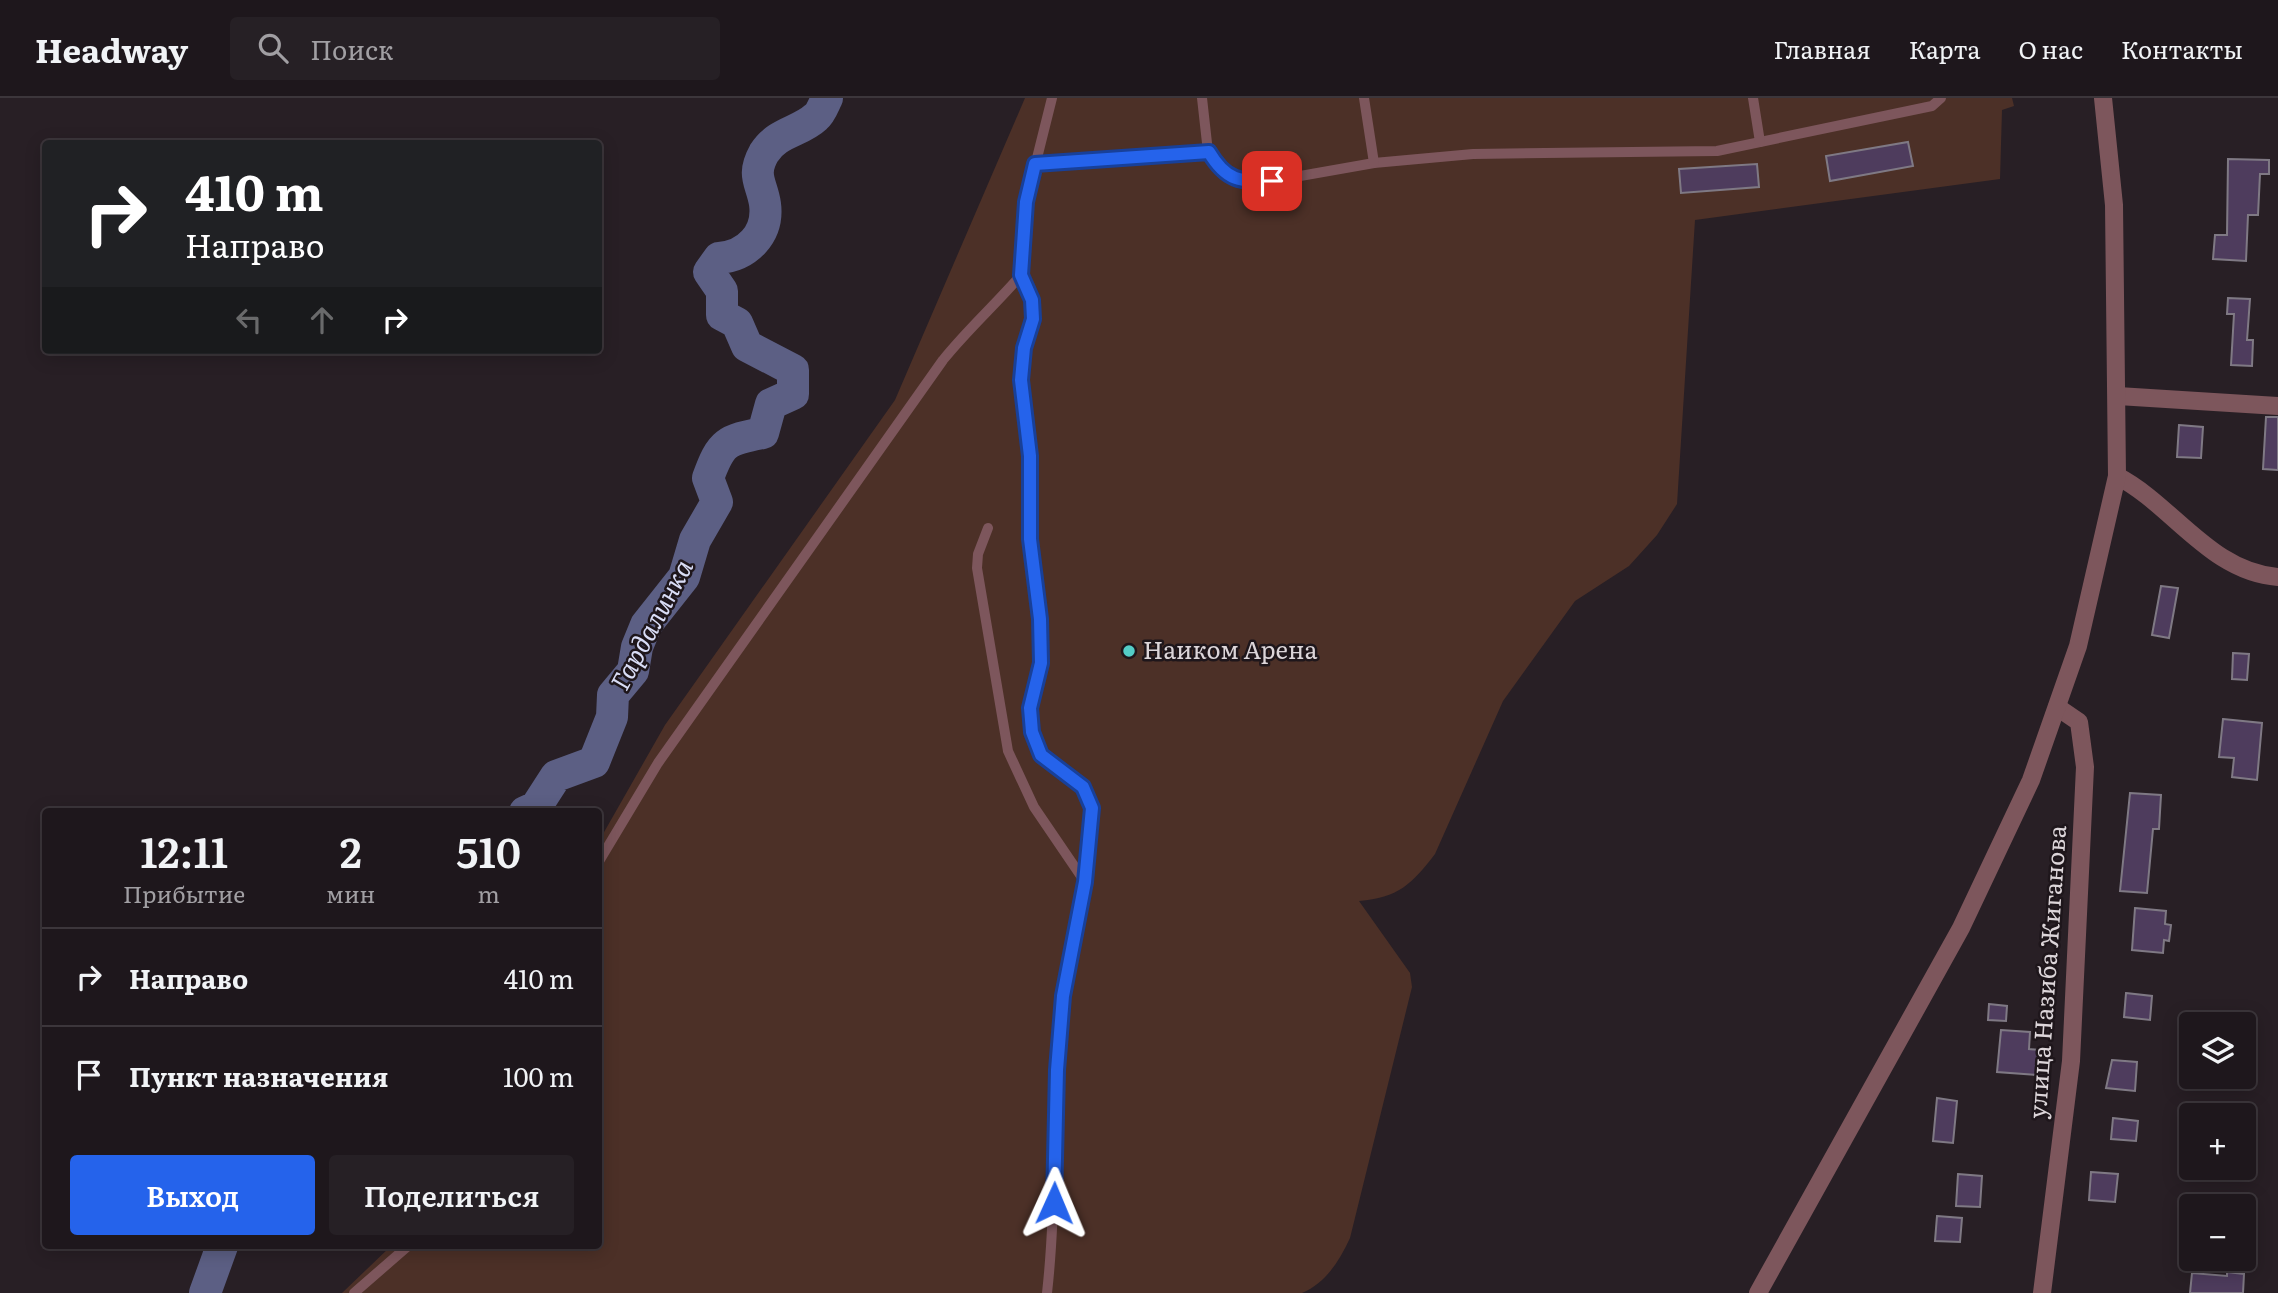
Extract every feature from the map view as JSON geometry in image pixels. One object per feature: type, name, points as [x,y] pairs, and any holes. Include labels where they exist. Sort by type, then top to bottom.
[{"type":"street","points":[[1758,1293],[1961,928],[2031,780],[2078,646],[2117,476],[2114,205],[2103,98]]},
{"type":"street","points":[[2118,396],[2278,406]]},
{"type":"street","points":[[2117,476],[2140,488],[2203,545],[2254,575],[2278,577]]},
{"type":"street","name":"улица Назиба Жиганова","points":[[2042,1293],[2071,1061],[2085,766],[2079,722],[2057,707]]},
{"type":"lane","points":[[1047,1293],[1054,1230],[1057,1070],[1063,996],[1085,882],[1092,808],[1089,795],[1041,755],[1032,732],[1030,708],[1041,663],[1040,619],[1030,539],[1030,456],[1021,380],[1024,348],[1033,319],[1032,300],[1021,275],[1026,202],[1052,98]]},
{"type":"lane","points":[[1202,98],[1209,152],[1217,167],[1233,179],[1252,182],[1374,163],[1473,154],[1690,153],[1760,142],[1932,106],[1941,98]]},
{"type":"lane","points":[[1364,98],[1374,163]]},
{"type":"lane","points":[[1753,98],[1760,142]]},
{"type":"lane","points":[[1035,164],[1209,152]]},
{"type":"lane","points":[[602,856],[658,763],[943,360],[964,334],[1021,275]]},
{"type":"lane","points":[[988,528],[978,554],[977,568],[1009,751],[1034,807],[1085,882]]},
{"type":"lane","points":[[354,1293],[405,1249]]},
{"type":"shaded area","name":"Наиком Арена","points":[[1025,98],[2012,98],[2014,106],[2002,110],[2000,179],[1695,220],[1677,504],[1657,535],[1629,566],[1575,601],[1503,701],[1435,854],[1427,865],[1394,893],[1359,901],[1410,973],[1412,987],[1350,1238],[1337,1262],[1311,1289],[1302,1293],[342,1293],[388,1249],[602,1249],[602,836],[665,725],[895,400]]},
{"type":"building","points":[[1908,142],[1913,166],[1830,181],[1826,156]]},
{"type":"building","points":[[2228,159],[2269,160],[2269,174],[2260,174],[2258,215],[2248,215],[2246,261],[2213,259],[2215,235],[2227,235]]},
{"type":"building","points":[[1757,164],[1759,187],[1681,193],[1679,169]]},
{"type":"building","points":[[2228,298],[2250,299],[2247,340],[2253,340],[2252,366],[2231,365],[2234,314],[2227,314]]},
{"type":"building","points":[[2266,417],[2278,417],[2278,470],[2263,469]]},
{"type":"building","points":[[2179,425],[2203,427],[2201,458],[2177,457]]},
{"type":"building","points":[[2161,586],[2178,588],[2169,638],[2152,635]]},
{"type":"building","points":[[2233,653],[2249,654],[2247,680],[2232,679]]},
{"type":"building","points":[[2223,719],[2262,723],[2257,780],[2232,777],[2234,758],[2219,757]]},
{"type":"building","points":[[2130,793],[2161,795],[2159,829],[2153,829],[2147,893],[2120,891]]},
{"type":"building","points":[[2135,908],[2166,911],[2165,924],[2171,925],[2169,941],[2164,940],[2163,953],[2132,950]]},
{"type":"building","points":[[2126,993],[2152,996],[2150,1020],[2124,1017]]},
{"type":"building","points":[[1989,1004],[2007,1006],[2006,1021],[1988,1020]]},
{"type":"building","points":[[2001,1030],[2030,1032],[2029,1049],[2039,1050],[2037,1075],[1997,1072]]},
{"type":"building","points":[[2112,1060],[2137,1062],[2135,1091],[2106,1088]]},
{"type":"building","points":[[1937,1098],[1957,1101],[1953,1143],[1933,1141]]},
{"type":"building","points":[[2113,1118],[2138,1121],[2136,1141],[2111,1139]]},
{"type":"building","points":[[2091,1172],[2118,1174],[2115,1202],[2089,1200]]},
{"type":"building","points":[[1958,1174],[1982,1176],[1980,1207],[1956,1206]]},
{"type":"building","points":[[1937,1216],[1962,1218],[1960,1242],[1935,1241]]},
{"type":"building","points":[[2227,1272],[2244,1274],[2243,1293],[2190,1293],[2192,1273],[2227,1276]]},
{"type":"waterway","name":"Гардалинка","points":[[534,808],[556,776],[594,762],[612,717],[613,695],[633,671],[637,647],[646,625],[684,577],[695,540],[717,502],[708,478],[721,450],[733,441],[763,433],[771,404],[793,394],[793,370],[747,346],[737,323],[722,315],[722,291],[709,272],[719,258],[739,253],[760,234],[765,204],[758,168],[764,153],[782,136],[816,117],[827,98]]},
{"type":"waterway","name":"Гардалинка","points":[[205,1293],[221,1249]]},
{"type":"place","name":"Наиком Арена","points":[[1129,651]]},
{"type":"route","points":[[1054,1203],[1057,1070],[1063,996],[1085,882],[1092,808],[1089,795],[1083,787],[1041,755],[1032,732],[1030,708],[1041,663],[1040,619],[1030,539],[1030,456],[1021,380],[1024,348],[1033,319],[1032,300],[1021,275],[1026,202],[1035,164],[1209,152],[1217,167],[1233,179],[1272,181]]}]
